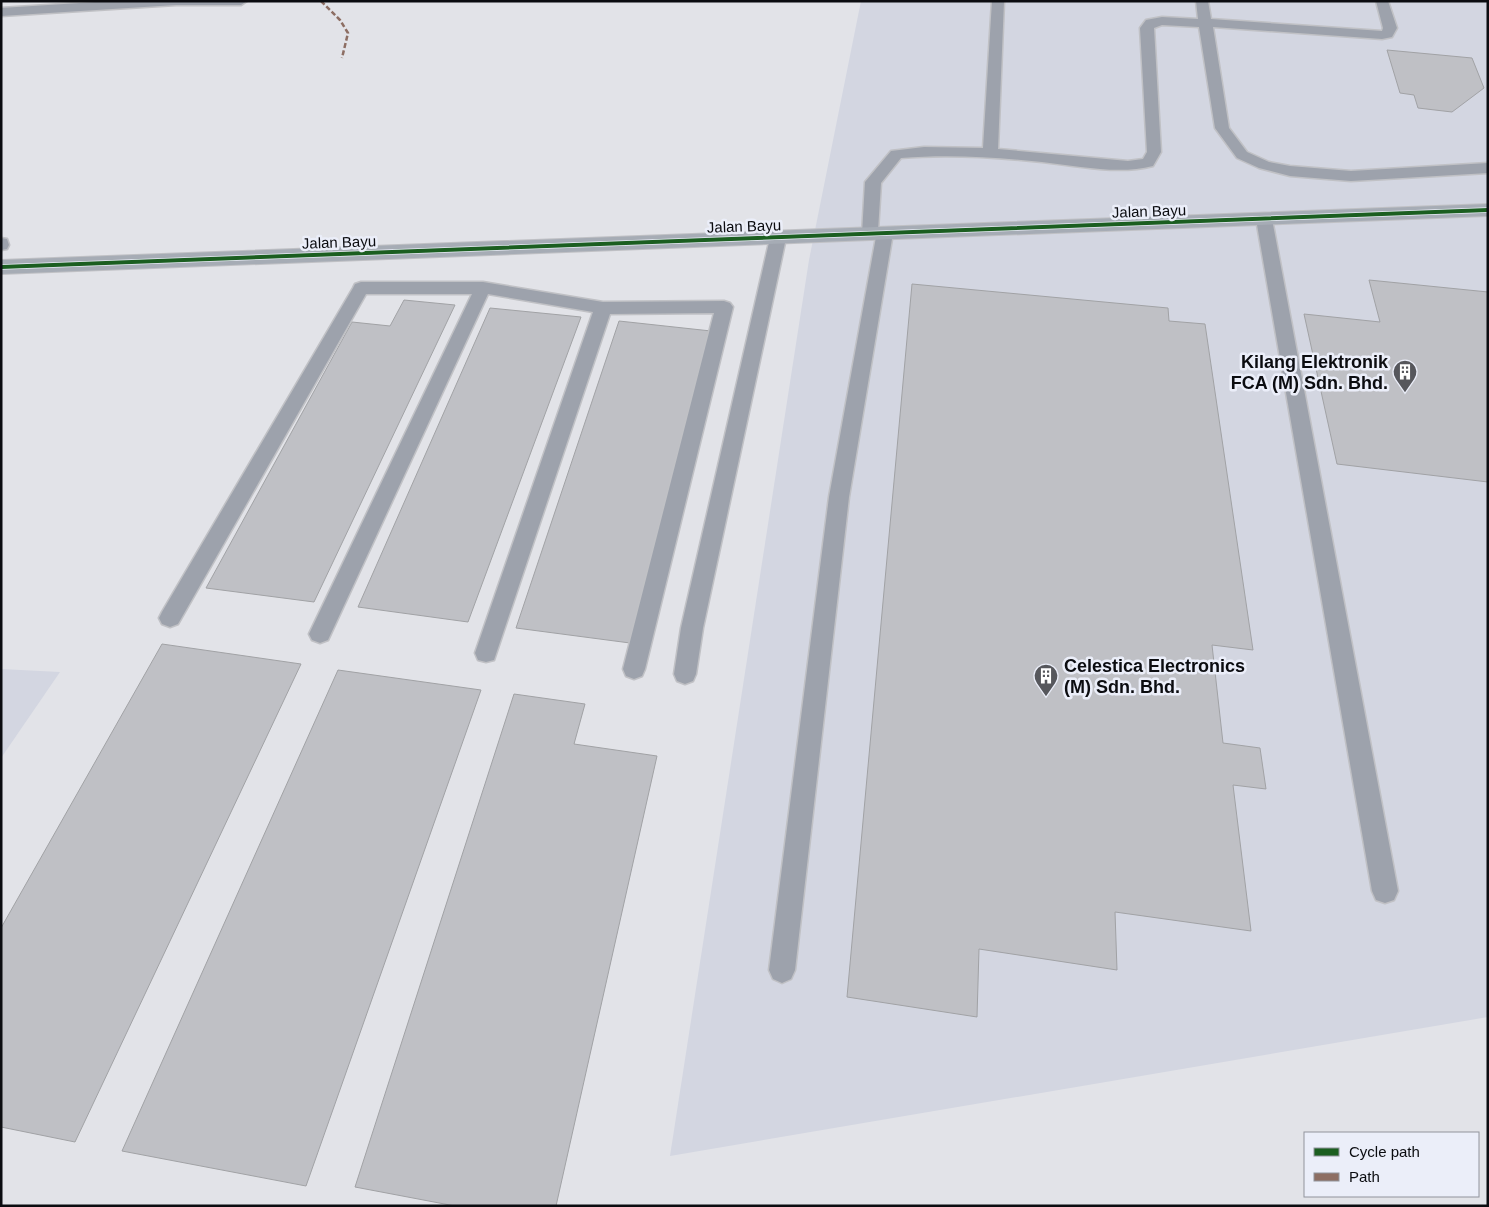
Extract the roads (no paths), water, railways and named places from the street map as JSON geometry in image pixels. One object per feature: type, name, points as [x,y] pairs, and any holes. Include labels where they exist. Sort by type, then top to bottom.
[{"type":"street","name":"Jalan Bayu","points":[[1,267],[1488,210]]},
{"type":"lane","points":[[1,12],[176,1],[241,1]]},
{"type":"lane","points":[[990,154],[998,1]]},
{"type":"lane","points":[[782,970],[839,496],[877,233],[873,182],[896,154],[917,151],[990,154],[1128,166],[1148,163],[1154,152],[1148,25],[1162,21],[1382,35],[1387,34],[1390,28],[1382,1]]},
{"type":"lane","points":[[1202,2],[1222,128],[1242,155],[1264,165],[1290,171],[1351,176],[1488,168]]},
{"type":"lane","points":[[1264,219],[1385,891]]},
{"type":"lane","points":[[685,674],[692,628],[778,238]]},
{"type":"lane","points":[[170,618],[361,288],[483,288],[603,308],[724,307],[634,669]]},
{"type":"lane","points":[[320,634],[483,288]]},
{"type":"lane","points":[[486,653],[603,308]]},
{"type":"place","name":"Kilang Elektronik FCA (M) Sdn. Bhd.","points":[[1405,393]]},
{"type":"place","name":"Celestica Electronics (M) Sdn. Bhd.","points":[[1046,697]]}]
